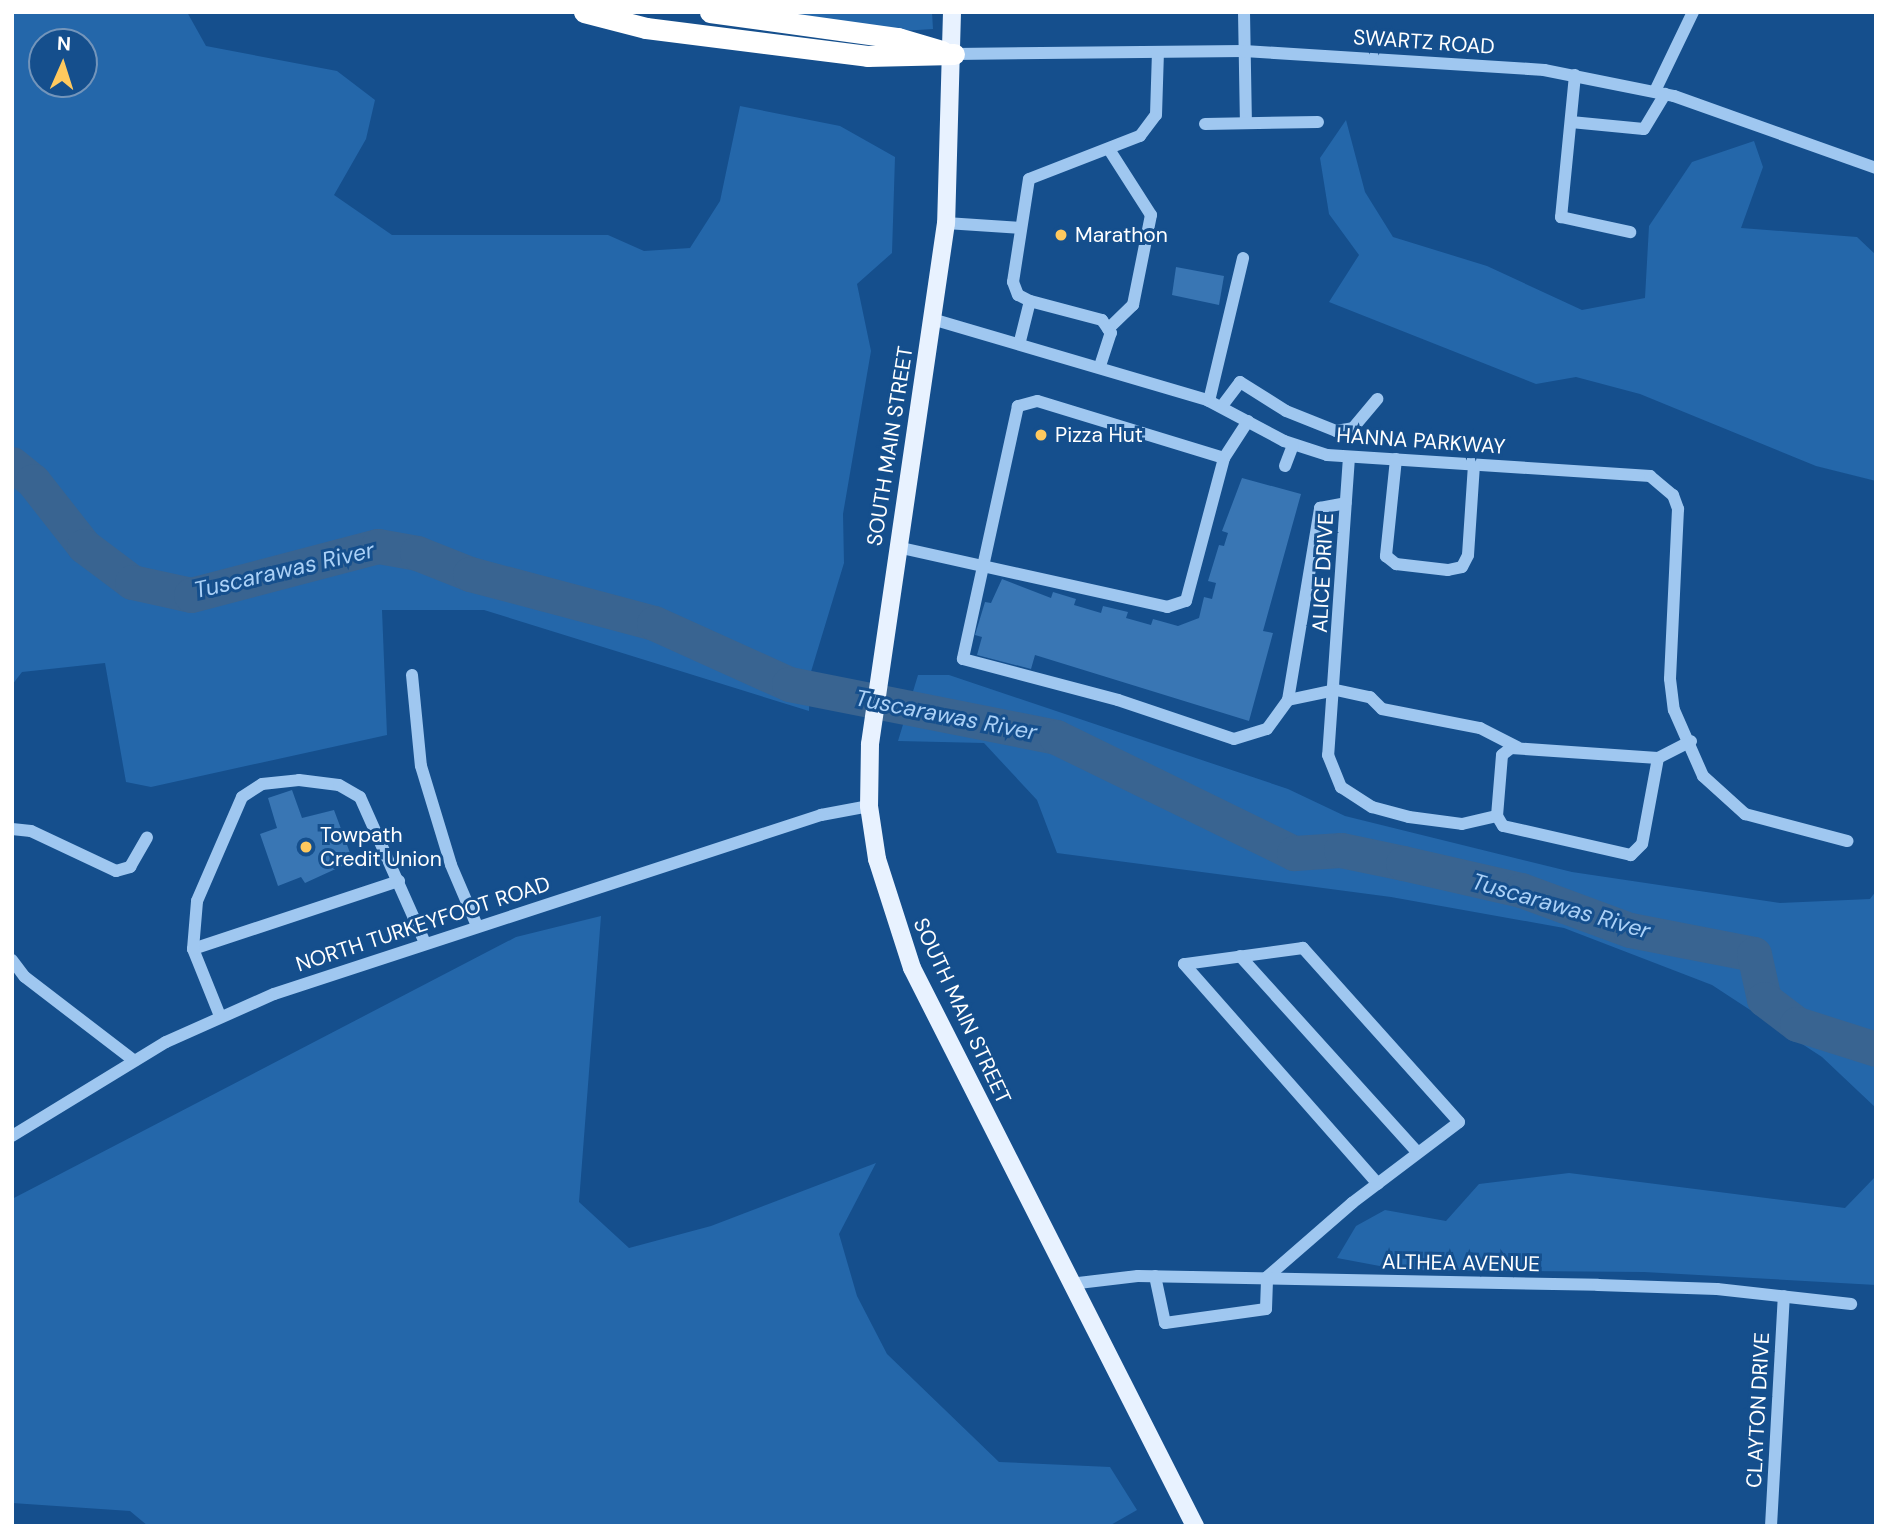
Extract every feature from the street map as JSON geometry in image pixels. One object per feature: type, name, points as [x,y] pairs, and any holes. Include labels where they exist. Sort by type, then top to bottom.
[{"type":"highway","points":[[584,12],[646,29],[854,54],[954,54]]},
{"type":"highway","points":[[725,13],[898,38],[954,54]]},
{"type":"main road","name":"SOUTH MAIN STREET","points":[[952,12],[954,54],[946,223],[870,744],[869,806],[887,901],[912,968],[1069,1284],[1195,1526]]},
{"type":"street","points":[[1244,12],[1246,123]]},
{"type":"street","points":[[1571,122],[1644,129],[1693,12]]},
{"type":"street","name":"SWARTZ ROAD","points":[[954,54],[1244,51],[1452,62],[1576,75],[1660,92],[1876,168]]},
{"type":"street","points":[[1108,329],[1102,320],[1030,301],[1018,295],[1013,282],[1029,179],[1110,150],[1140,136],[1156,115],[1157,52]]},
{"type":"street","points":[[1576,75],[1561,217],[1630,232]]},
{"type":"street","points":[[1205,124],[1318,122]]},
{"type":"street","points":[[1100,366],[1108,329],[1133,304],[1151,215],[1110,150]]},
{"type":"street","points":[[946,223],[1021,228]]},
{"type":"street","points":[[1209,401],[1242,258]]},
{"type":"street","points":[[1020,341],[1030,301]]},
{"type":"street","name":"HANNA PARKWAY","points":[[932,319],[1020,341],[1209,401],[1293,445],[1335,456],[1650,476],[1673,495],[1680,522],[1670,679],[1674,710],[1691,741],[1703,776],[1745,814],[1847,841]]},
{"type":"street","points":[[1222,406],[1240,382],[1286,411],[1336,431],[1353,428],[1377,399]]},
{"type":"street","points":[[1224,458],[1037,401],[1017,406],[963,659],[1118,700],[1234,739],[1267,729],[1288,700],[1320,508],[1346,503]]},
{"type":"street","points":[[897,547],[984,564],[1167,607],[1186,601],[1224,458],[1248,421]]},
{"type":"street","points":[[1335,456],[1336,431]]},
{"type":"street","points":[[1285,466],[1293,445]]},
{"type":"street","name":"ALICE DRIVE","points":[[1349,457],[1336,690],[1328,755],[1341,787],[1372,807],[1409,817],[1462,824],[1497,816]]},
{"type":"street","points":[[1396,459],[1387,555],[1396,564],[1448,570],[1462,568],[1468,555],[1474,464]]},
{"type":"street","points":[[412,676],[421,766],[451,865],[477,926]]},
{"type":"street","points":[[1288,700],[1336,690],[1370,696],[1382,709],[1480,728],[1517,747],[1658,758],[1691,741]]},
{"type":"street","points":[[1517,747],[1502,755],[1497,816],[1503,826],[1631,855],[1642,844],[1658,758]]},
{"type":"street","points":[[220,1016],[193,949],[197,901],[242,797],[262,785],[299,780],[339,785],[360,797],[425,943]]},
{"type":"street","name":"NORTH TURKEYFOOT ROAD","points":[[12,1136],[133,1060],[220,1016],[477,926],[821,815],[869,806]]},
{"type":"street","points":[[12,830],[31,831],[116,871],[130,867],[147,837]]},
{"type":"street","points":[[193,949],[399,881]]},
{"type":"street","points":[[1155,1276],[1165,1323],[1266,1309],[1267,1277],[1377,1184],[1459,1122],[1303,948],[1184,964],[1377,1184]]},
{"type":"street","points":[[1240,956],[1417,1152]]},
{"type":"street","points":[[12,960],[25,977],[133,1060]]},
{"type":"street","name":"ALTHEA AVENUE","points":[[1069,1284],[1155,1276],[1598,1285],[1784,1296],[1851,1304]]},
{"type":"street","name":"CLAYTON DRIVE","points":[[1771,1526],[1784,1296]]},
{"type":"shaded area","points":[[12,12],[187,12],[206,46],[337,71],[375,100],[366,139],[334,195],[392,235],[608,235],[644,251],[690,248],[720,201],[740,106],[840,126],[895,157],[892,253],[857,284],[871,351],[843,514],[844,563],[810,675],[809,711],[484,610],[382,610],[387,735],[151,787],[126,782],[105,663],[22,672],[12,685]]},
{"type":"shaded area","points":[[763,12],[932,12],[933,29],[902,31]]},
{"type":"shaded area","points":[[1346,120],[1365,192],[1393,237],[1487,266],[1582,310],[1645,298],[1649,226],[1692,162],[1754,141],[1763,167],[1741,228],[1857,237],[1876,255],[1876,481],[1816,466],[1640,394],[1576,377],[1536,384],[1329,302],[1359,255],[1329,214],[1320,158]]},
{"type":"shaded area","points":[[918,675],[949,675],[1288,789],[1345,816],[1572,872],[1780,903],[1870,899],[1876,891],[1876,1108],[1822,1057],[1712,985],[1564,928],[1391,897],[1057,853],[1037,800],[984,743],[898,741]]},
{"type":"shaded area","points":[[601,916],[579,1202],[629,1248],[711,1226],[876,1163],[839,1234],[857,1296],[887,1354],[999,1462],[1110,1467],[1137,1510],[1109,1526],[148,1526],[130,1511],[12,1503],[12,1199],[516,937]]},
{"type":"shaded area","points":[[1569,1173],[1845,1208],[1876,1176],[1876,1285],[1644,1272],[1401,1270],[1337,1258],[1356,1226],[1385,1210],[1446,1221],[1479,1184]]},
{"type":"building","points":[[1176,267],[1224,276],[1219,305],[1172,295]]},
{"type":"building","points":[[1242,478],[1301,494],[1263,631],[1273,633],[1249,721],[1035,655],[1031,669],[977,655],[982,637],[975,635],[985,602],[991,603],[1002,579],[1051,598],[1053,592],[1076,599],[1074,605],[1101,613],[1103,606],[1128,612],[1126,618],[1151,625],[1153,619],[1178,626],[1199,618],[1204,597],[1212,599],[1216,583],[1208,581],[1219,545],[1224,546],[1228,533],[1222,531]]},
{"type":"building","name":"Towpath Credit Union","points":[[292,790],[302,818],[334,810],[353,861],[305,883],[301,877],[278,886],[260,834],[277,828],[268,798]]},
{"type":"waterway","name":"Tuscarawas River","points":[[12,464],[33,481],[84,546],[132,582],[191,595],[378,546],[417,553],[470,574],[654,623],[789,684],[1056,737],[1294,853],[1341,850],[1403,863],[1521,890],[1630,930],[1754,954],[1764,999],[1797,1024],[1876,1049]]},
{"type":"place","name":"Marathon","points":[[1061,235]]},
{"type":"place","name":"Pizza Hut","points":[[1041,435]]},
{"type":"place","name":"Towpath Credit Union","points":[[306,847]]}]
